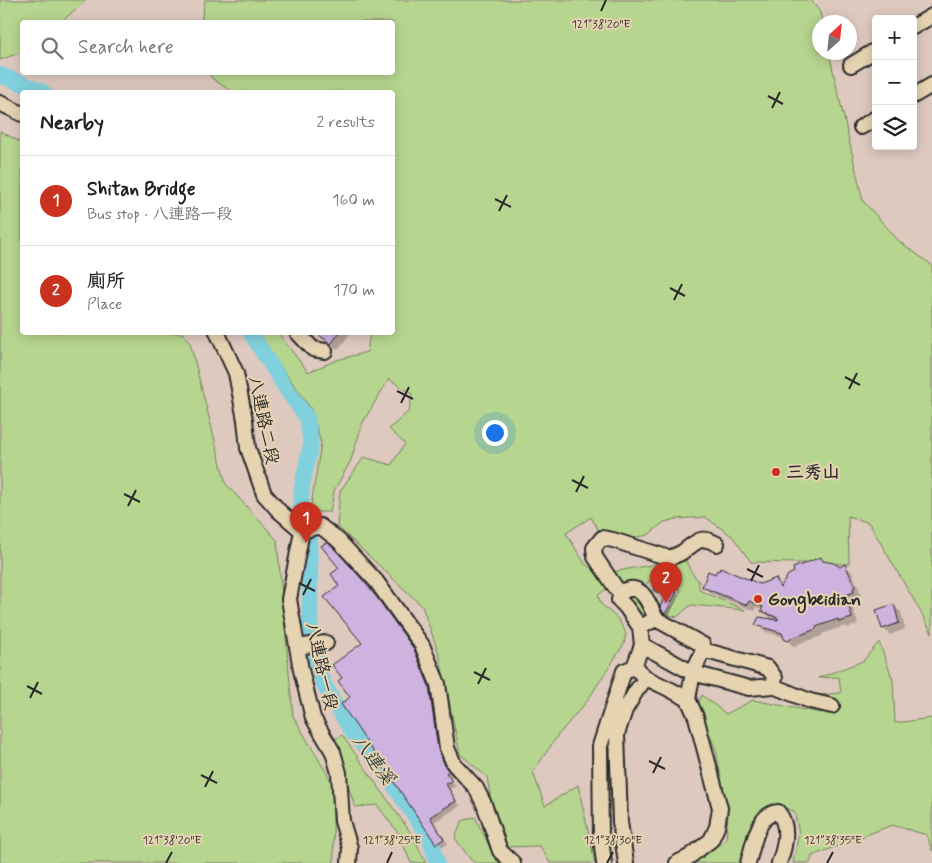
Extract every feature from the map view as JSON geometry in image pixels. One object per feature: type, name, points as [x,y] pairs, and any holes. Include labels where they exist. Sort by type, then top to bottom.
[{"type":"street","points":[[917,25],[932,16]]},
{"type":"street","points":[[851,65],[872,52]]},
{"type":"street","points":[[917,94],[932,85]]},
{"type":"street","points":[[0,103],[20,113]]},
{"type":"street","points":[[861,126],[872,120]]},
{"type":"street","name":"八連路二段","points":[[218,335],[236,373],[248,448],[264,494],[279,511],[302,531]]},
{"type":"street","points":[[300,335],[313,349],[325,350]]},
{"type":"street","points":[[302,531],[320,526],[338,540],[376,581],[422,645],[438,684],[447,748],[454,764],[476,788],[484,804],[500,851],[513,863]]},
{"type":"street","name":"八連路一段","points":[[302,531],[289,599],[301,670],[313,718],[333,752],[339,773],[342,821],[350,848],[349,863]]},
{"type":"street","points":[[620,594],[596,557],[594,548],[602,538],[669,558],[683,552],[701,539],[710,540],[717,544]]},
{"type":"street","points":[[604,863],[601,838],[600,746],[624,672],[634,667],[642,645],[640,627],[619,600],[620,594],[625,590],[633,588],[640,592],[648,602],[656,619],[703,645],[703,650],[693,673],[688,699]]},
{"type":"street","points":[[640,627],[656,619]]},
{"type":"street","points":[[297,647],[326,643]]},
{"type":"street","points":[[642,645],[693,673],[749,688],[774,686],[810,701],[832,706]]},
{"type":"street","points":[[703,650],[768,668],[775,678],[774,686]]},
{"type":"street","points":[[634,667],[646,678],[688,699],[696,716],[720,808],[717,827],[711,840],[689,857],[677,863]]},
{"type":"street","points":[[626,863],[620,822],[617,734],[625,710],[646,678]]},
{"type":"street","points":[[748,863],[761,823],[768,814],[774,812],[778,812],[782,816],[785,828],[784,850],[779,863]]},
{"type":"green space","points":[[0,0],[86,0],[63,20],[20,20],[20,53],[0,60]]},
{"type":"green space","points":[[205,0],[811,0],[821,15],[812,15],[812,60],[831,60],[863,201],[900,242],[932,265],[932,633],[869,523],[848,516],[849,564],[751,562],[732,536],[705,517],[664,522],[648,535],[623,540],[600,533],[591,517],[566,533],[585,564],[600,574],[685,559],[699,582],[699,590],[745,610],[691,605],[677,617],[668,615],[681,590],[654,577],[645,585],[631,583],[615,585],[598,595],[601,604],[618,619],[626,633],[624,644],[587,701],[558,735],[533,772],[545,806],[578,785],[595,863],[550,863],[540,846],[503,847],[496,831],[487,777],[460,754],[439,654],[422,606],[337,526],[340,491],[364,457],[391,465],[405,444],[389,429],[409,411],[412,394],[389,379],[363,422],[351,460],[334,491],[330,512],[310,512],[321,443],[311,409],[258,335],[280,335],[308,372],[337,360],[367,352],[370,335],[395,335],[395,90],[230,90],[210,75],[395,75],[395,20],[201,20]]},
{"type":"green space","points":[[0,131],[20,142],[20,335],[184,335],[190,343],[226,484],[277,540],[293,716],[332,782],[334,863],[0,863]]},
{"type":"green space","points":[[621,586],[658,614],[637,625]]},
{"type":"green space","points":[[879,642],[893,680],[895,723],[932,718],[932,851],[927,835],[892,825],[812,856],[810,863],[793,863],[799,833],[794,811],[777,806],[742,863],[689,863],[726,840],[728,814],[716,751],[698,704],[702,695],[726,714],[753,700],[821,713],[820,695],[841,693],[839,677],[818,678],[863,661]]},
{"type":"green space","points":[[342,735],[413,836],[426,863],[411,863],[399,834],[377,805],[355,807],[334,740]]},
{"type":"green space","points":[[475,817],[496,860],[502,863],[475,863],[455,838],[462,821]]},
{"type":"building","points":[[319,335],[338,335],[331,344]]},
{"type":"building","points":[[327,542],[361,578],[414,649],[429,686],[438,749],[449,771],[446,773],[452,781],[446,784],[456,801],[430,817],[444,839],[436,844],[341,704],[350,697],[338,681],[342,678],[332,665],[362,643],[324,597],[339,586],[331,574],[339,568],[321,546]]},
{"type":"building","name":"Gongbeidian","points":[[821,557],[823,561],[834,563],[840,567],[845,564],[855,587],[853,588],[854,592],[846,595],[852,618],[839,622],[838,619],[816,627],[816,629],[788,641],[784,639],[782,633],[755,625],[759,617],[778,620],[778,618],[761,611],[763,607],[749,601],[747,605],[702,587],[708,571],[715,574],[720,568],[760,584],[776,578],[780,588],[788,575],[794,572],[793,568]]},
{"type":"building","points":[[657,582],[677,592],[665,614],[660,606],[665,596],[653,590]]},
{"type":"building","points":[[894,604],[899,623],[882,629],[876,610]]},
{"type":"waterway","name":"八連溪","points":[[0,75],[38,90]]},
{"type":"waterway","name":"八連溪","points":[[252,335],[307,418],[311,444],[302,486],[301,509],[305,521]]},
{"type":"waterway","name":"八連溪","points":[[309,538],[310,622],[312,637]]},
{"type":"waterway","name":"八連溪","points":[[315,653],[323,683],[350,729],[382,768],[430,838],[437,863]]},
{"type":"place","name":"三秀山","points":[[776,472]]},
{"type":"place","name":"Shitan Bridge","points":[[306,543]]},
{"type":"place","name":"Gongbeidian","points":[[758,599]]},
{"type":"place","name":"廁所","points":[[666,603]]}]
